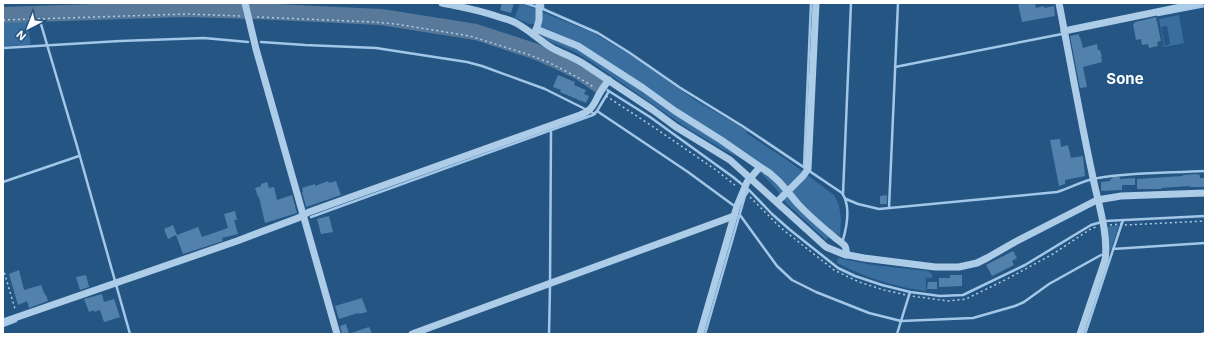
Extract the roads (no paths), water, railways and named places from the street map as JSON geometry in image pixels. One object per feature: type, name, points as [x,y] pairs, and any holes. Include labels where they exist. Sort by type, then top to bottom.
[{"type":"street","points":[[442,3],[455,4],[490,14],[514,22],[535,32],[578,46],[775,176],[807,213],[838,241],[845,245],[847,249],[846,255]]},
{"type":"street","points":[[777,202],[807,171],[816,3]]},
{"type":"street","points":[[1058,3],[1107,251],[1080,334]]},
{"type":"street","points":[[1064,31],[1200,3]]},
{"type":"street","points":[[245,5],[337,334]]},
{"type":"street","points":[[535,32],[539,20],[539,6]]},
{"type":"street","points":[[535,32],[553,49],[576,59],[604,87],[676,127],[730,160],[749,180],[777,202],[826,247],[846,255],[953,268],[976,263],[987,258],[1015,242],[1098,200],[1121,196],[1205,193]]},
{"type":"street","points":[[3,322],[230,243],[298,218],[309,212],[573,118],[590,110],[604,87]]},
{"type":"street","points":[[700,334],[734,216],[743,191],[749,180],[760,167]]},
{"type":"street","points":[[412,334],[734,216]]},
{"type":"waterway","points":[[525,3],[543,9],[598,33],[679,87],[744,127],[842,193],[847,204],[847,222],[843,240]]},
{"type":"waterway","points":[[543,3],[543,9]]},
{"type":"waterway","points":[[804,167],[811,3]]},
{"type":"waterway","points":[[843,194],[851,3]]},
{"type":"waterway","points":[[889,208],[898,3]]},
{"type":"waterway","points":[[1158,15],[1205,6]]},
{"type":"waterway","points":[[3,15],[185,9],[381,17],[476,32],[534,51],[557,61],[578,71],[600,86]]},
{"type":"waterway","points":[[38,14],[130,334]]},
{"type":"waterway","points":[[895,67],[1062,34]]},
{"type":"waterway","points":[[3,48],[204,38],[248,42]]},
{"type":"waterway","points":[[261,42],[376,48],[467,62],[545,89],[595,114]]},
{"type":"waterway","points":[[604,88],[650,117],[733,177],[749,190],[789,229],[838,268],[855,276],[910,292],[940,296],[963,295],[1025,265],[1091,225],[1105,221],[1205,216]]},
{"type":"waterway","points":[[311,217],[593,115],[609,91]]},
{"type":"waterway","points":[[597,111],[688,172],[733,205]]},
{"type":"waterway","points":[[549,334],[551,131]]},
{"type":"waterway","points":[[3,182],[79,156]]},
{"type":"waterway","points":[[846,199],[858,204],[879,209],[1057,192],[1087,180],[1111,176],[1205,171]]},
{"type":"waterway","points":[[705,334],[745,196],[749,190]]},
{"type":"waterway","points":[[740,215],[777,266],[792,280],[816,292],[869,313],[901,321],[973,318],[1015,306],[1024,302],[1049,284],[1101,255]]},
{"type":"waterway","points":[[1085,334],[1123,220]]},
{"type":"waterway","points":[[1113,249],[1205,243]]},
{"type":"waterway","points":[[897,334],[910,292]]},
{"type":"waterway","points":[[3,326],[16,321]]},
{"type":"district","name":"Sone","points":[[1125,78]]}]
